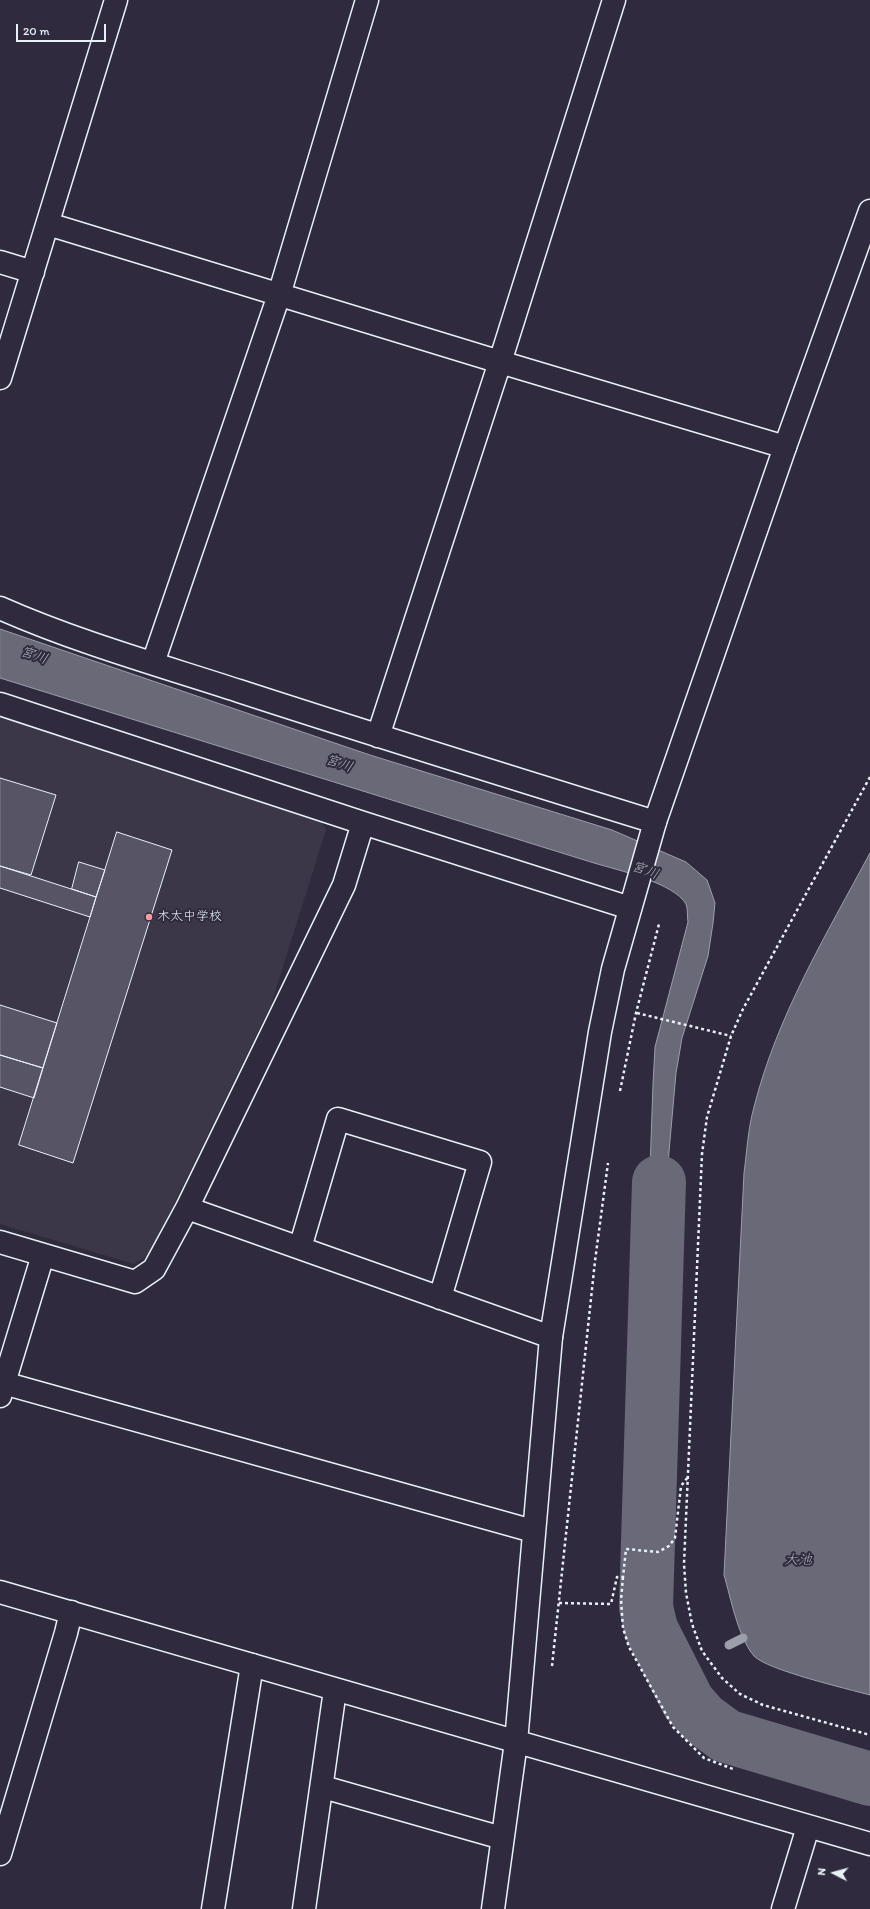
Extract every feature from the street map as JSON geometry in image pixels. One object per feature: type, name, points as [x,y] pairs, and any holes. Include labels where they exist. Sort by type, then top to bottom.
[{"type":"street","points":[[2,366],[48,224],[116,0]]},
{"type":"street","points":[[153,663],[279,295],[367,0]]},
{"type":"street","points":[[378,736],[500,362],[614,0]]},
{"type":"street","points":[[493,1909],[516,1742],[551,1337],[600,1032],[613,969],[653,829],[785,447],[870,211]]},
{"type":"street","points":[[48,224],[785,447]]},
{"type":"street","points":[[0,262],[33,272]]},
{"type":"street","points":[[0,608],[28,621],[378,736],[653,829]]},
{"type":"street","points":[[0,704],[363,823],[632,902]]},
{"type":"street","points":[[0,1242],[135,1282],[154,1269],[187,1208],[344,885],[363,823]]},
{"type":"street","points":[[300,1248],[338,1119],[480,1162],[440,1298]]},
{"type":"street","points":[[187,1208],[551,1337]]},
{"type":"street","points":[[43,1255],[1,1388],[533,1532]]},
{"type":"street","points":[[0,1592],[870,1844]]},
{"type":"street","points":[[0,1854],[71,1612]]},
{"type":"street","points":[[213,1909],[252,1665]]},
{"type":"street","points":[[304,1909],[323,1787],[335,1690]]},
{"type":"street","points":[[323,1787],[502,1838]]},
{"type":"street","points":[[783,1909],[808,1826]]},
{"type":"path","points":[[870,777],[743,1009],[731,1036],[707,1117],[702,1154],[684,1564],[686,1592],[692,1624],[702,1651],[722,1678],[740,1694],[764,1705],[870,1735]]},
{"type":"path","points":[[618,1099],[636,1013],[659,924]]},
{"type":"path","points":[[636,1013],[731,1036]]},
{"type":"path","points":[[551,1671],[595,1261],[609,1160]]},
{"type":"path","points":[[688,1477],[681,1486],[675,1538],[669,1546],[658,1552],[626,1549],[621,1600],[623,1628],[627,1640],[673,1727],[704,1758],[733,1769]]},
{"type":"path","points":[[559,1603],[611,1604],[617,1577],[623,1577]]},
{"type":"shaded area","name":"木太中学校","points":[[0,716],[319,817],[326,830],[271,1005],[149,1255],[134,1264],[0,1224]]},
{"type":"water","name":"宮川","points":[[0,629],[370,755],[612,830],[686,862],[707,880],[715,903],[713,923],[708,956],[682,1038],[676,1073],[668,1163],[665,1258],[647,1256],[653,1084],[655,1047],[688,922],[686,904],[680,896],[644,878],[0,678]]},
{"type":"water","name":"大池","points":[[870,853],[870,1695],[791,1673],[775,1667],[754,1656],[748,1648],[739,1628],[724,1575],[744,1173],[750,1123],[764,1073],[789,1008],[820,945]]},
{"type":"building","points":[[0,778],[56,795],[31,875],[0,866]]},
{"type":"building","points":[[117,832],[172,850],[73,1163],[19,1145]]},
{"type":"building","points":[[79,862],[105,870],[96,897],[72,889]]},
{"type":"building","points":[[0,866],[96,897],[90,917],[0,888]]},
{"type":"building","points":[[0,1005],[57,1023],[43,1068],[0,1055]]},
{"type":"building","points":[[0,1055],[43,1068],[34,1098],[0,1087]]},
{"type":"waterway","points":[[659,1182],[646,1607],[651,1629],[688,1702],[703,1719],[726,1736],[870,1779]]},
{"type":"waterway","points":[[729,1645],[743,1638]]},
{"type":"waterway","points":[[675,1676],[690,1668]]},
{"type":"place","name":"木太中学校","points":[[149,917]]}]
